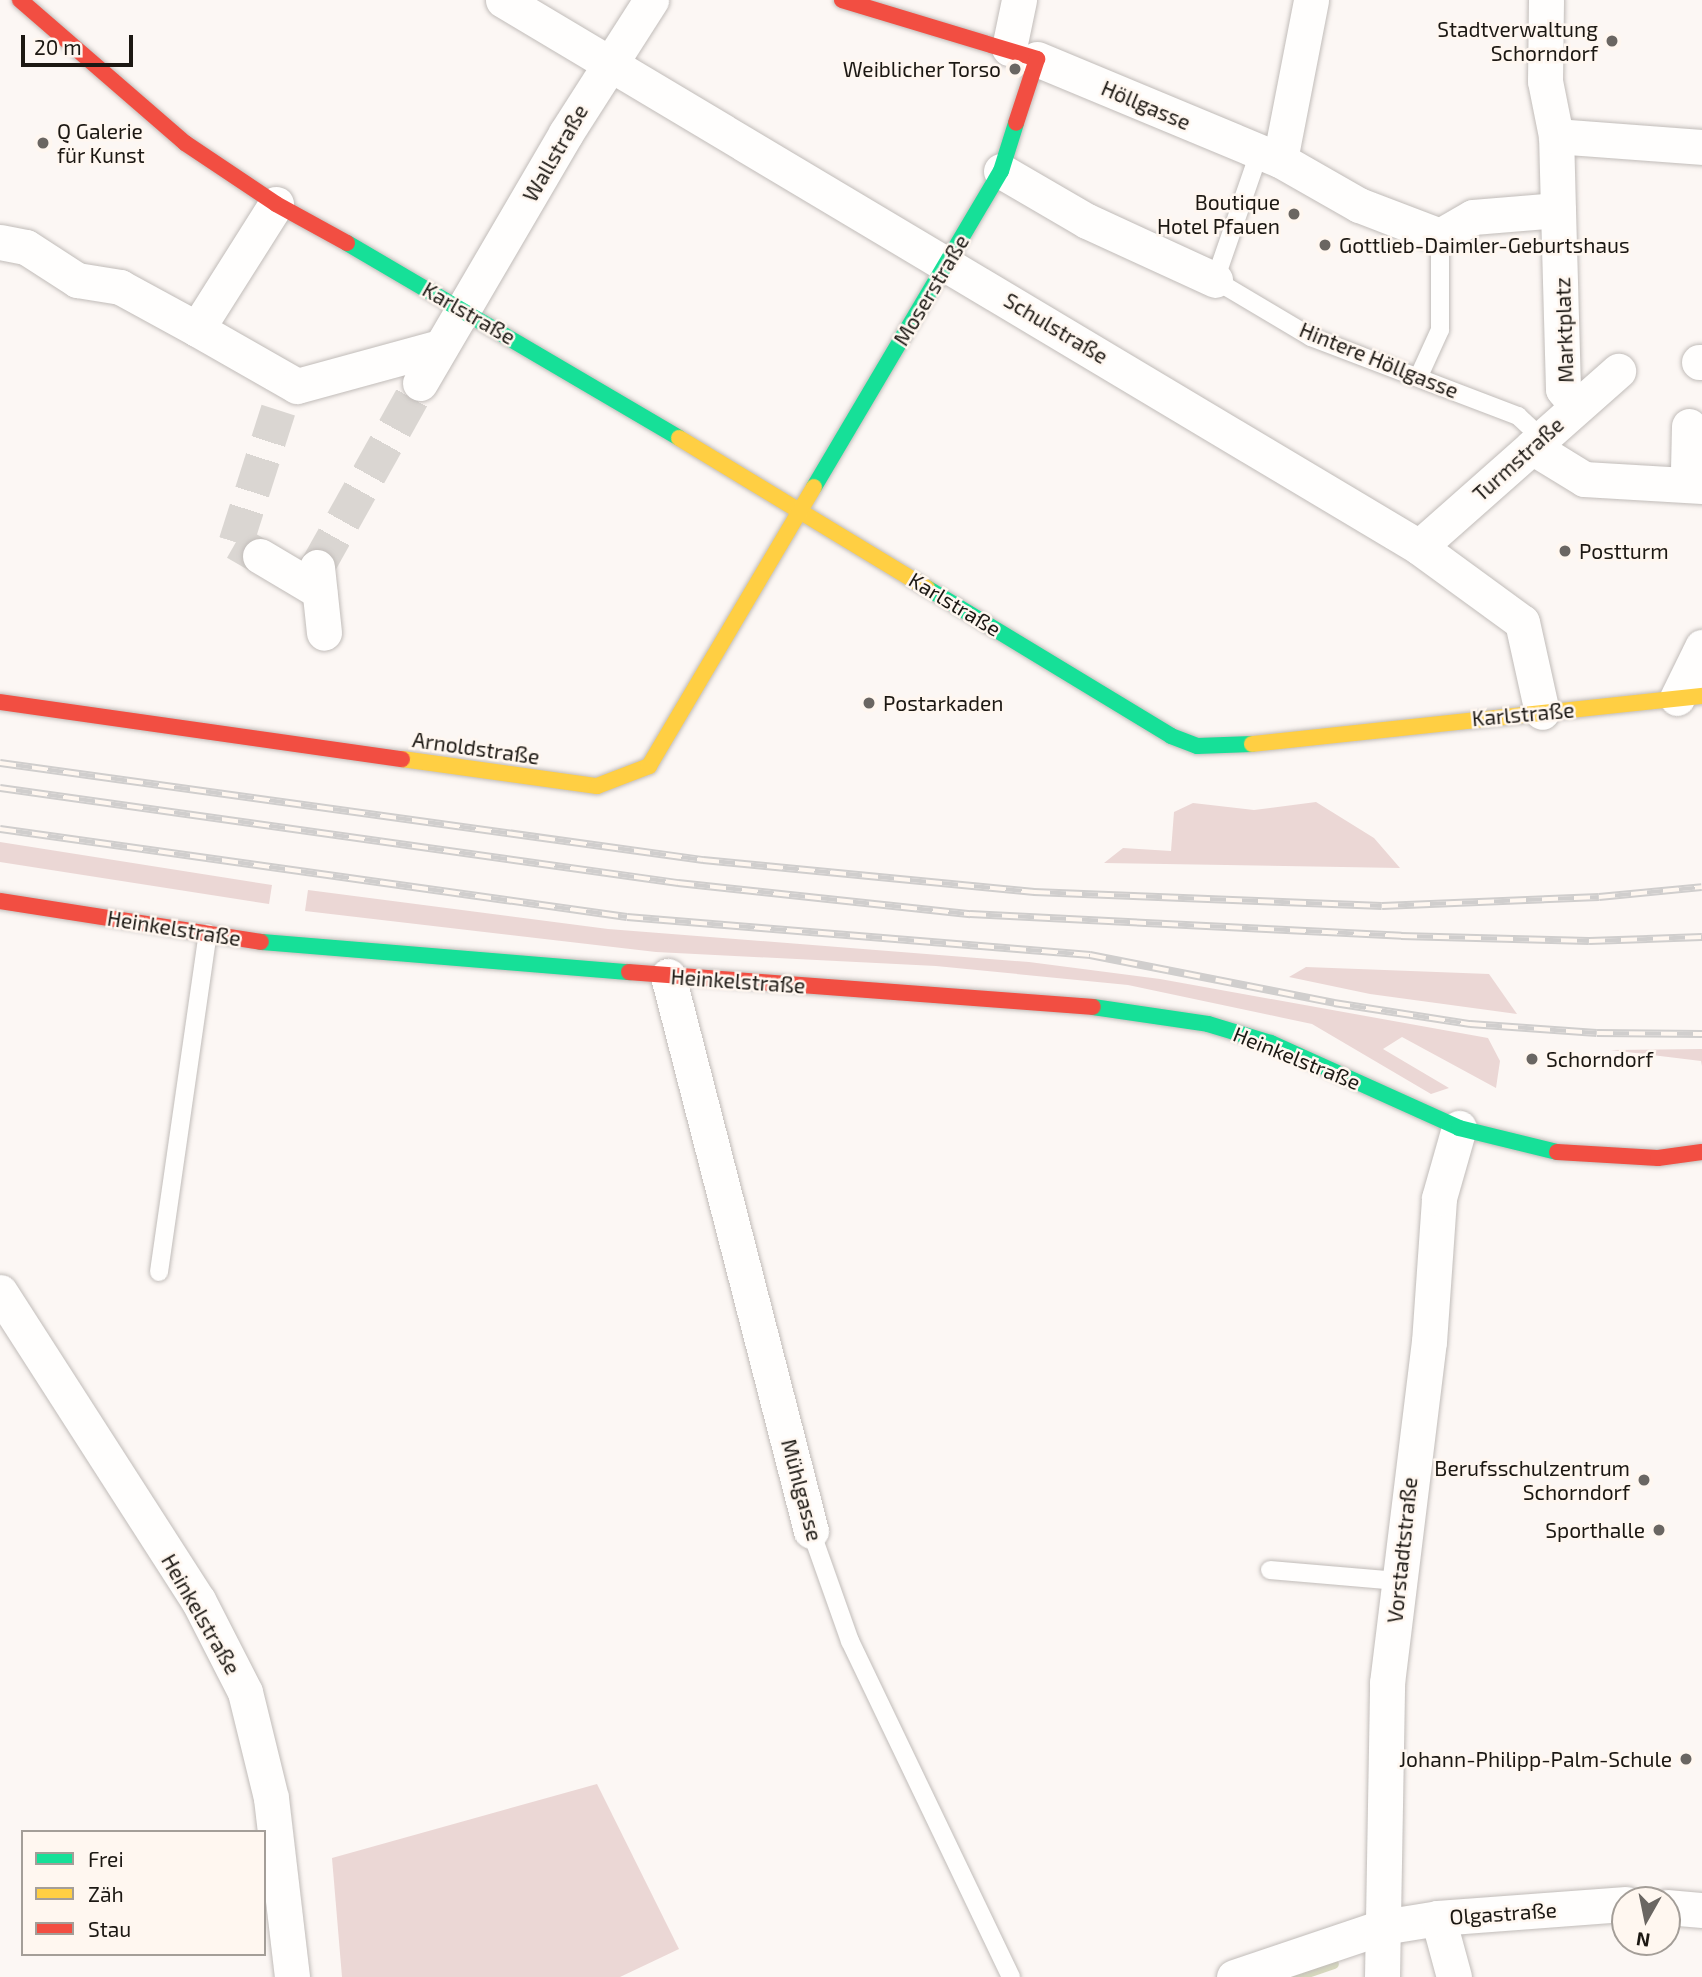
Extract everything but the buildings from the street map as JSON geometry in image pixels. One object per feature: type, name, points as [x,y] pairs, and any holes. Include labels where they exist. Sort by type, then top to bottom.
[{"type":"street","name":"Karlstraße","points":[[20,0],[185,143],[276,204],[466,310],[1171,736],[1198,746],[1689,697]]},
{"type":"street","name":"Schulstraße","points":[[503,0],[607,65],[948,264],[1419,547],[1522,622],[1542,712]]},
{"type":"street","name":"Wallstraße","points":[[419,383],[466,310],[607,65],[651,0]]},
{"type":"street","name":"Höllgasse","points":[[842,0],[1023,54],[1270,156],[1359,205],[1440,236]]},
{"type":"street","name":"Moserstraße","points":[[799,509],[948,264],[1001,171],[1023,54],[1019,0]]},
{"type":"street","points":[[1270,156],[1311,0]]},
{"type":"street","name":"Marktplatz","points":[[1546,0],[1545,81],[1556,136],[1546,209],[1563,389],[1576,405]]},
{"type":"street","points":[[1556,136],[1702,147]]},
{"type":"street","name":"Hintere Höllgasse","points":[[1001,171],[1087,221],[1215,280]]},
{"type":"street","points":[[197,329],[276,204]]},
{"type":"street","points":[[1440,236],[1473,217],[1546,209]]},
{"type":"street","points":[[0,242],[26,247],[77,280],[120,287],[197,329],[287,398],[440,347]]},
{"type":"street","name":"Turmstraße","points":[[1419,547],[1576,405],[1618,371]]},
{"type":"street","points":[[1537,443],[1584,479],[1695,478],[1689,426]]},
{"type":"street","name":"Arnoldstraße","points":[[0,702],[597,786],[649,766],[799,509]]},
{"type":"street","points":[[260,556],[318,579],[324,633]]},
{"type":"street","points":[[1689,697],[1702,647]]},
{"type":"street","name":"Heinkelstraße","points":[[0,901],[298,948],[1073,1004],[1208,1024],[1271,1043],[1459,1128],[1550,1152],[1658,1158],[1702,1152]]},
{"type":"street","name":"Mühlgasse","points":[[668,976],[811,1531]]},
{"type":"street","name":"Vorstadtstraße","points":[[1382,1977],[1387,1683],[1429,1342],[1439,1198],[1459,1128]]},
{"type":"street","name":"Heinkelstraße","points":[[0,1292],[198,1600],[245,1692],[271,1798],[273,1879],[292,1977]]},
{"type":"street","name":"Olgastraße","points":[[1382,1927],[1438,1918],[1611,1905]]},
{"type":"street","points":[[1681,1908],[1702,1910]]},
{"type":"street","points":[[1438,1918],[1454,1977]]},
{"type":"street","points":[[1234,1977],[1382,1927]]},
{"type":"lane","points":[[1215,280],[1270,156]]},
{"type":"lane","points":[[1419,376],[1440,330],[1440,236]]},
{"type":"lane","name":"Hintere Höllgasse","points":[[1215,280],[1311,337],[1518,416],[1537,443]]},
{"type":"lane","points":[[687,701],[707,711]]},
{"type":"lane","points":[[159,1272],[208,934]]},
{"type":"lane","name":"Mühlgasse","points":[[811,1531],[850,1642],[1011,1977]]},
{"type":"lane","points":[[1270,1570],[1398,1581]]},
{"type":"shaded area","points":[[1316,802],[1374,838],[1400,868],[1104,863],[1123,848],[1171,851],[1174,812],[1193,803],[1254,810]]},
{"type":"shaded area","points":[[0,842],[272,885],[269,904],[0,862]]},
{"type":"shaded area","points":[[308,890],[608,929],[1029,962],[1160,979],[1488,1038],[1500,1061],[1496,1088],[1402,1037],[1383,1049],[1449,1088],[1431,1094],[1312,1024],[1128,985],[936,966],[656,952],[305,911]]},
{"type":"shaded area","points":[[1306,967],[1489,974],[1517,1014],[1370,994],[1289,977]]},
{"type":"shaded area","points":[[1702,1049],[1702,1066],[1701,1061],[1611,1050]]},
{"type":"shaded area","points":[[597,1784],[679,1949],[620,1977],[342,1977],[332,1858]]},
{"type":"waterway","points":[[1296,1977],[1334,1964]]},
{"type":"tunnel","points":[[317,567],[420,383]]},
{"type":"tunnel","points":[[260,556],[236,542],[278,410]]},
{"type":"railway","points":[[0,763],[703,860],[1034,892],[1382,906],[1599,897],[1702,887]]},
{"type":"railway","points":[[0,788],[678,883],[970,914],[1401,936],[1589,941],[1702,937]]},
{"type":"railway","points":[[0,829],[627,917],[1090,955],[1334,1003],[1470,1024],[1597,1033],[1702,1034]]},
{"type":"traffic: fast","points":[[814,487],[1001,171],[1016,123]]},
{"type":"traffic: fast","points":[[347,243],[679,438]]},
{"type":"traffic: fast","points":[[927,588],[1171,736],[1197,746],[1252,744]]},
{"type":"traffic: fast","points":[[261,942],[629,972]]},
{"type":"traffic: fast","points":[[1093,1007],[1208,1024],[1271,1043],[1459,1128],[1557,1152]]},
{"type":"traffic: slow","points":[[679,438],[927,588]]},
{"type":"traffic: slow","points":[[402,759],[597,786],[649,766],[814,487]]},
{"type":"traffic: slow","points":[[1252,744],[1702,696]]},
{"type":"traffic: jam","points":[[20,0],[185,143],[276,204],[347,243]]},
{"type":"traffic: jam","points":[[842,0],[1037,59],[1016,123]]},
{"type":"traffic: jam","points":[[0,702],[402,759]]},
{"type":"traffic: jam","points":[[0,901],[261,942]]},
{"type":"traffic: jam","points":[[629,972],[1093,1007]]},
{"type":"traffic: jam","points":[[1557,1152],[1658,1158],[1702,1152]]},
{"type":"place","name":"Stadtverwaltung Schorndorf","points":[[1612,41]]},
{"type":"place","name":"Weiblicher Torso","points":[[1015,69]]},
{"type":"place","name":"Q Galerie für Kunst","points":[[43,143]]},
{"type":"place","name":"Boutique Hotel Pfauen","points":[[1294,214]]},
{"type":"place","name":"Gottlieb-Daimler-Geburtshaus","points":[[1325,245]]},
{"type":"place","name":"Postturm","points":[[1565,551]]},
{"type":"place","name":"Postarkaden","points":[[869,703]]},
{"type":"place","name":"Schorndorf","points":[[1532,1059]]},
{"type":"place","name":"Berufsschulzentrum Schorndorf","points":[[1644,1480]]},
{"type":"place","name":"Sporthalle","points":[[1659,1530]]},
{"type":"place","name":"Johann-Philipp-Palm-Schule","points":[[1686,1759]]}]
